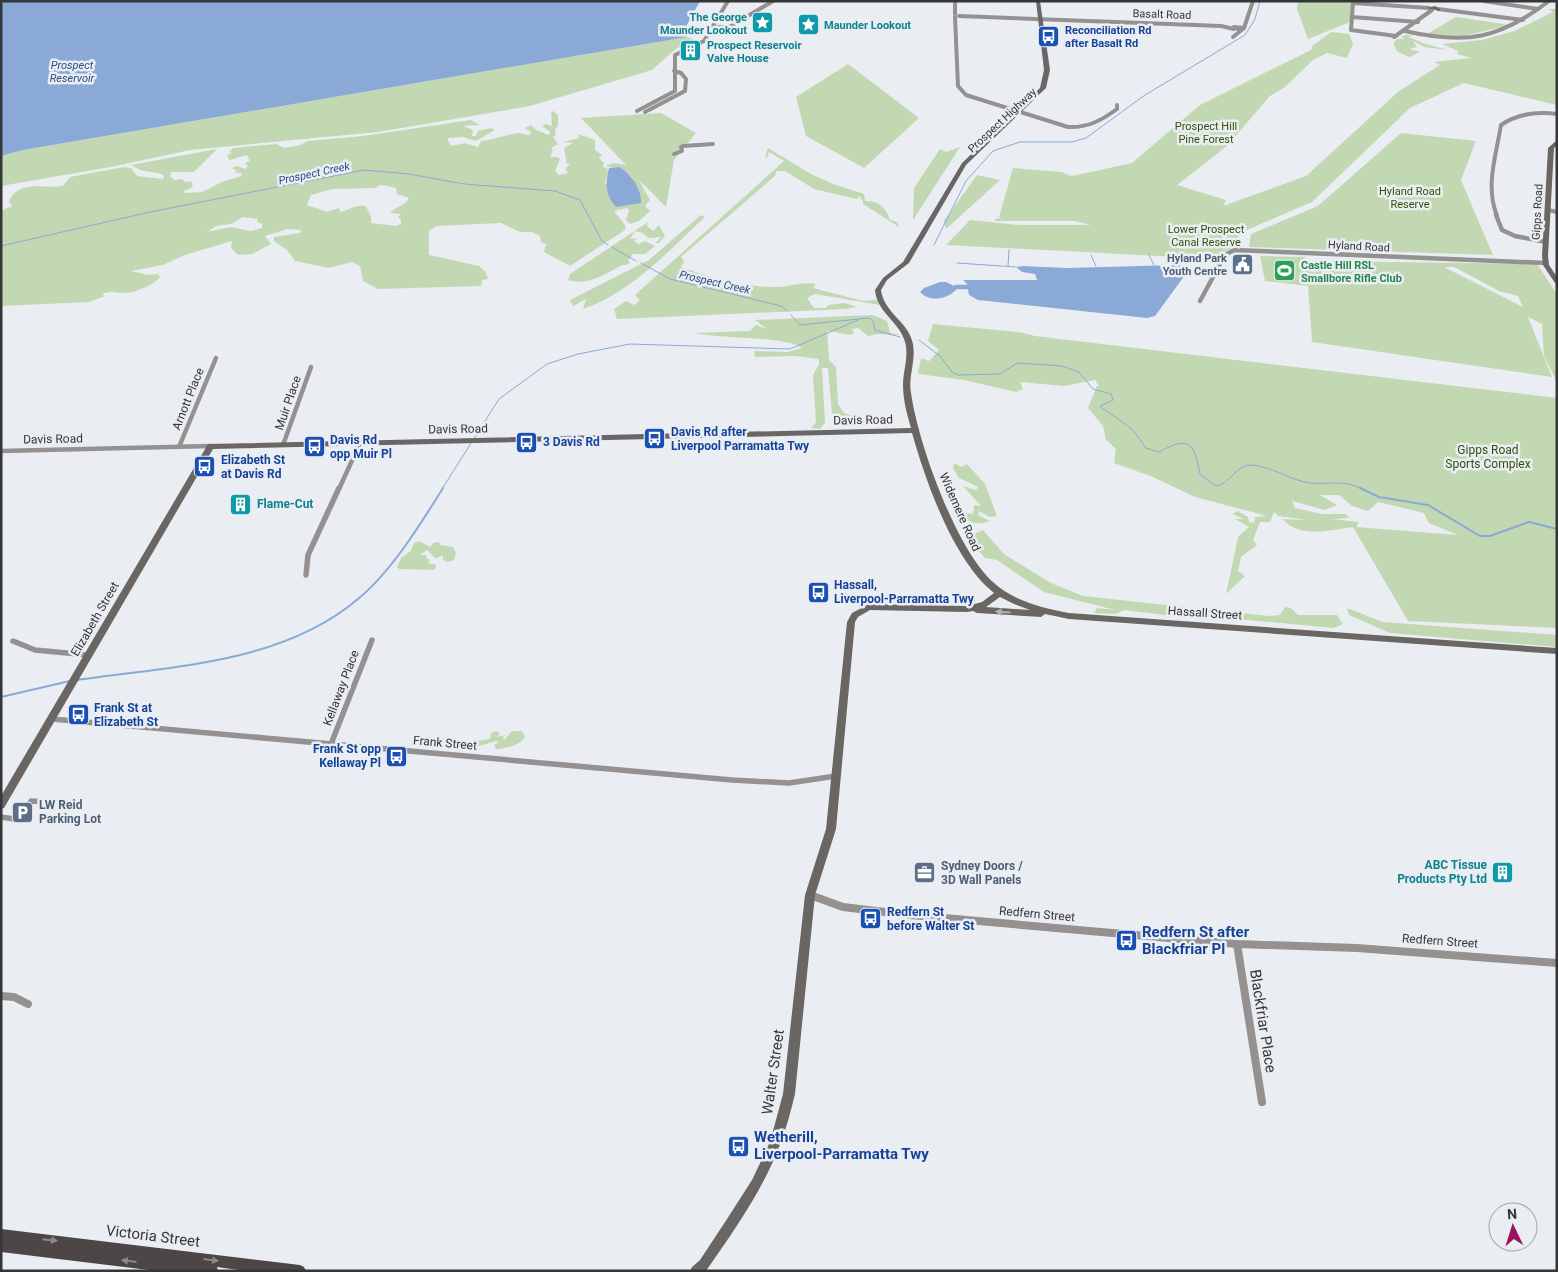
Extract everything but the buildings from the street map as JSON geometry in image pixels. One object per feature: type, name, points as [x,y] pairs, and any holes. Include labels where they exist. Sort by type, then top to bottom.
[{"type":"main road","name":"Prospect Highway","points":[[1022,112],[1044,95],[1052,79],[1043,19]]},
{"type":"main road","points":[[1546,263],[1557,282]]},
{"type":"main road","name":"Victoria Street","points":[[1,1235],[300,1271]]},
{"type":"main road","name":"Victoria Street","points":[[1,1246],[212,1271]]},
{"type":"street","points":[[637,111],[675,91],[677,88],[672,62],[675,55],[704,41],[728,1]]},
{"type":"street","points":[[712,28],[731,26],[773,1]]},
{"type":"street","points":[[955,1],[960,90],[966,95],[1068,126],[1091,126],[1103,120],[1117,109],[1117,105]]},
{"type":"street","name":"Prospect Highway","points":[[1038,1],[1043,19]]},
{"type":"street","name":"Prospect Highway","points":[[1043,1],[1043,19]]},
{"type":"street","points":[[1235,30],[1242,27],[1253,1]]},
{"type":"street","points":[[1484,1],[1538,9]]},
{"type":"street","points":[[1405,30],[1425,35],[1464,38],[1512,27],[1549,1]]},
{"type":"street","points":[[1434,7],[1418,22],[1395,36],[1351,30],[1353,2],[1434,7],[1522,20]]},
{"type":"street","name":"Basalt Road","points":[[957,16],[1113,21],[1235,30],[1242,27]]},
{"type":"street","points":[[1352,17],[1418,22]]},
{"type":"street","points":[[645,112],[685,91],[686,79],[682,73],[674,71]]},
{"type":"street","name":"Prospect Highway","points":[[894,315],[878,296],[881,284],[906,263],[964,164],[1022,112]]},
{"type":"street","points":[[1546,242],[1514,236],[1502,230],[1491,201],[1490,190],[1501,125],[1512,120],[1540,113],[1557,114]]},
{"type":"street","name":"Gipps Road","points":[[1546,263],[1552,148],[1557,142]]},
{"type":"street","points":[[674,154],[682,151],[681,147],[683,146],[713,144]]},
{"type":"street","points":[[1548,210],[1557,212]]},
{"type":"street","name":"Hyland Road","points":[[1200,301],[1225,255],[1234,250],[1546,263]]},
{"type":"street","name":"Widemere Road","points":[[894,315],[908,333],[913,354],[906,385],[912,425],[922,454],[960,545],[978,574],[1000,592]]},
{"type":"street","name":"Arnott Place","points":[[179,447],[216,358]]},
{"type":"street","name":"Muir Place","points":[[283,445],[311,367]]},
{"type":"street","name":"Davis Road","points":[[1,451],[915,430]]},
{"type":"street","points":[[306,576],[308,555],[360,443]]},
{"type":"street","name":"Elizabeth Street","points":[[1,805],[211,446]]},
{"type":"street","points":[[967,609],[980,608],[990,602],[1000,592]]},
{"type":"street","name":"Hassall Street","points":[[1000,592],[1040,611],[1069,616],[1557,651]]},
{"type":"street","points":[[810,895],[832,829],[849,634],[851,622],[861,610],[881,606],[967,609],[1069,616]]},
{"type":"street","name":"Kellaway Place","points":[[331,744],[372,640]]},
{"type":"street","points":[[13,641],[35,650],[88,655]]},
{"type":"street","name":"Frank Street","points":[[52,719],[772,782],[797,782],[836,776]]},
{"type":"street","points":[[1,817],[21,820],[31,802],[45,802]]},
{"type":"street","name":"Redfern Street","points":[[810,895],[831,904],[857,910],[1237,944],[1357,948],[1557,963]]},
{"type":"street","name":"Walter Street","points":[[701,1268],[759,1180],[778,1140],[789,1094],[810,895]]},
{"type":"street","name":"Blackfriar Place","points":[[1237,944],[1262,1102]]},
{"type":"street","points":[[1,996],[14,997],[28,1004]]},
{"type":"green space","points":[[1298,1],[1350,1],[1355,20],[1308,39],[1297,9]]},
{"type":"green space","points":[[1548,9],[1557,9],[1557,105],[1464,83],[1410,108],[1312,202],[1240,233],[1232,248],[1221,253],[1218,259],[946,245],[970,220],[1018,225],[1091,225],[1074,221],[996,221],[995,219],[1002,218],[999,217],[1013,168],[1061,172],[1072,176],[1132,163],[1200,105],[1313,49],[1311,47],[1331,32],[1349,34],[1353,44],[1347,58],[1327,53],[1313,60],[1285,87],[1270,96],[1227,146],[1177,185],[1226,200],[1223,206],[1306,176],[1399,91],[1440,65],[1434,62],[1471,58],[1457,54],[1458,51],[1442,44],[1482,40],[1514,31],[1553,12]]},
{"type":"green space","points":[[1456,17],[1510,25],[1464,36],[1427,34]]},
{"type":"green space","points":[[1414,35],[1408,37],[1448,50],[1424,47],[1413,41],[1417,47],[1409,49],[1420,52],[1409,57],[1398,52],[1393,44],[1397,39],[1405,39],[1401,37]]},
{"type":"green space","points":[[687,37],[697,41],[677,48],[652,70],[530,106],[378,132],[190,150],[116,166],[1,186],[1,156],[23,150]]},
{"type":"green space","points":[[848,64],[919,118],[864,168],[806,136],[796,97]]},
{"type":"green space","points":[[553,111],[558,115],[558,126],[555,129],[556,135],[553,137],[558,144],[551,148],[553,150],[550,157],[558,157],[560,159],[555,171],[559,175],[568,173],[565,169],[570,164],[567,164],[564,148],[573,143],[563,142],[579,138],[578,134],[595,140],[595,150],[602,155],[599,158],[604,163],[603,167],[608,169],[605,184],[633,179],[621,169],[606,166],[614,163],[626,165],[581,118],[661,113],[696,133],[674,160],[666,207],[639,180],[650,200],[645,206],[650,211],[639,221],[630,224],[626,220],[629,210],[627,208],[614,211],[625,225],[625,230],[570,266],[544,252],[546,244],[541,242],[540,236],[532,232],[520,232],[501,223],[436,226],[429,231],[429,255],[479,266],[485,271],[488,279],[482,280],[481,286],[378,289],[363,281],[360,266],[352,262],[329,268],[295,261],[288,251],[274,241],[274,237],[300,233],[301,230],[288,229],[265,236],[271,244],[252,254],[238,255],[231,248],[232,241],[185,255],[163,265],[131,271],[148,275],[158,274],[160,277],[139,290],[125,293],[105,293],[102,294],[105,296],[89,302],[1,306],[1,211],[12,206],[9,201],[13,194],[26,187],[63,186],[70,177],[124,167],[131,168],[137,176],[163,179],[164,176],[162,174],[140,170],[131,165],[217,149],[194,172],[171,172],[170,176],[174,180],[191,181],[193,187],[184,191],[184,193],[202,192],[224,181],[242,176],[241,173],[234,173],[237,171],[232,168],[236,166],[246,169],[248,166],[245,163],[250,161],[247,155],[227,161],[229,159],[227,155],[232,153],[229,152],[233,148],[276,144],[284,148],[300,145],[308,141],[363,136],[471,120],[480,125],[463,126],[473,130],[472,136],[476,136],[478,131],[491,128],[495,130],[476,141],[463,137],[448,138],[448,141],[451,146],[465,143],[478,147],[481,141],[518,133],[530,135],[531,132],[525,128],[531,125],[536,130],[549,135],[550,132],[542,126],[546,124],[552,126],[551,112]],"holes":[[[382,185],[396,188],[397,194],[409,198],[390,213],[401,214],[398,217],[401,220],[401,224],[396,226],[371,223],[371,217],[366,206],[356,206],[340,212],[339,208],[327,212],[307,205],[311,195],[332,189],[377,188],[377,186]],[[243,217],[258,219],[257,222],[262,224],[262,228],[251,231],[230,227],[207,232],[216,226],[231,224]]]},
{"type":"green space","name":"Hyland Road Reserve","points":[[1401,133],[1476,141],[1461,180],[1493,255],[1249,247],[1251,234],[1318,206]]},
{"type":"green space","points":[[960,147],[913,220],[914,188],[940,149],[946,152]]},
{"type":"green space","points":[[768,148],[811,174],[833,184],[864,194],[865,201],[874,202],[882,206],[890,220],[897,222],[899,227],[863,204],[859,196],[857,199],[814,189],[785,171],[776,171],[775,176],[681,257],[684,261],[681,267],[738,284],[775,287],[806,283],[816,284],[813,288],[863,301],[877,300],[880,305],[815,294],[807,298],[814,308],[826,308],[828,305],[845,303],[857,307],[617,319],[614,309],[626,301],[634,305],[640,300],[635,295],[784,161],[769,152],[767,158],[765,157]]},
{"type":"green space","points":[[977,175],[1000,180],[946,229],[944,221]]},
{"type":"green space","points":[[701,215],[705,217],[663,257],[618,292],[601,302],[583,309],[586,299],[573,306],[570,300],[649,260]]},
{"type":"green space","points":[[648,222],[647,226],[653,231],[659,225],[665,236],[659,243],[655,243],[661,237],[648,238],[643,233],[635,231],[630,239],[639,238],[634,240],[638,244],[645,241],[655,246],[645,254],[633,254],[628,261],[630,263],[589,281],[568,280],[570,274]]},
{"type":"green space","points":[[1260,256],[1305,257],[1306,261],[1537,264],[1557,294],[1557,382],[1544,356],[1542,324],[1528,317],[1552,377],[1312,342],[1308,286],[1265,281]],"holes":[[[1444,267],[1454,267],[1499,291],[1518,296],[1523,307]]]},
{"type":"green space","points":[[873,315],[887,321],[890,333],[902,335],[877,334],[868,336],[858,328],[852,329],[854,334],[827,331],[829,360],[836,367],[838,404],[844,413],[878,426],[833,425],[828,368],[822,368],[825,423],[820,429],[811,428],[816,422],[813,375],[819,364],[819,359],[795,356],[755,357],[754,351],[788,352],[802,348],[782,341],[695,333],[750,331],[756,325],[767,329],[755,320]]},
{"type":"green space","name":"Gipps Road Sports Complex","points":[[933,324],[1019,332],[1035,336],[1557,398],[1557,628],[1408,621],[1353,527],[1316,532],[1306,531],[1290,525],[1282,519],[1308,520],[1278,516],[1274,512],[1270,522],[1260,522],[1253,540],[1257,545],[1241,557],[1238,571],[1245,576],[1226,594],[1238,537],[1249,527],[1235,519],[1244,519],[1232,514],[1238,511],[1248,517],[1249,522],[1254,523],[1255,517],[1267,516],[1195,497],[1153,477],[1114,463],[1116,449],[1106,440],[1103,426],[1088,408],[1097,386],[1099,386],[1095,380],[1064,386],[1020,382],[1023,389],[1016,392],[964,380],[918,374],[921,358],[929,361],[939,350],[928,341]],"holes":[[[1320,495],[1339,495],[1352,506],[1368,511],[1378,502],[1424,513],[1429,523],[1458,535],[1356,527],[1359,522],[1332,519],[1349,518],[1346,514],[1322,514],[1295,508],[1292,501],[1325,510],[1337,505]]]},
{"type":"green space","points":[[954,463],[962,467],[967,464],[985,484],[997,516],[990,517],[979,511],[978,515],[990,521],[972,522],[957,512],[961,506],[965,513],[973,514],[974,505],[981,506],[963,486],[976,490],[978,487],[959,478],[953,468]]},
{"type":"green space","points":[[983,530],[1004,554],[1051,583],[1083,596],[1269,616],[1280,615],[1285,607],[1291,608],[1298,615],[1337,615],[1343,624],[1334,628],[1182,614],[1174,616],[1124,610],[1116,614],[1094,613],[1097,608],[1115,610],[1044,592],[997,560],[985,558],[970,542],[972,535]]},
{"type":"green space","points":[[419,541],[430,547],[433,543],[439,542],[440,545],[453,547],[456,553],[454,560],[448,562],[443,560],[443,556],[435,558],[427,550],[420,555],[427,555],[425,557],[430,560],[428,563],[436,565],[435,570],[399,569],[397,567],[401,558],[411,551],[414,543]]},
{"type":"green space","points":[[1347,608],[1383,622],[1557,635],[1557,647],[1390,633],[1349,615]]},
{"type":"green space","points":[[496,731],[500,734],[496,737],[506,735],[503,737],[504,740],[512,731],[522,731],[525,737],[516,744],[504,748],[496,749],[494,745],[499,742],[496,741],[475,747],[478,741],[490,739],[491,733]]},
{"type":"water","name":"Prospect Reservoir","points":[[1,1],[700,1],[684,30],[687,37],[23,150],[1,156]]},
{"type":"water","points":[[619,167],[634,182],[640,193],[641,203],[616,207],[612,202],[607,189],[609,168]]},
{"type":"water","points":[[1023,266],[1066,268],[1184,266],[1188,271],[1155,316],[1147,318],[978,300],[969,295],[967,284],[963,280],[1037,280],[1035,274],[1022,272],[1016,267]]},
{"type":"water","points":[[940,282],[946,282],[956,287],[956,290],[948,296],[933,299],[920,292],[924,288]]},
{"type":"waterway","points":[[934,245],[966,181],[993,151],[1020,142],[1072,142],[1086,138],[1145,95],[1245,35],[1255,19],[1260,1]]},
{"type":"waterway","name":"Prospect Creek","points":[[1,246],[150,212],[364,170],[409,174],[464,184],[555,191],[580,200],[602,241],[608,245]]},
{"type":"waterway","name":"Prospect Creek","points":[[612,247],[636,261]]},
{"type":"waterway","points":[[1008,266],[1009,250]]},
{"type":"waterway","points":[[1091,255],[1096,266]]},
{"type":"waterway","points":[[1149,255],[1154,265]]},
{"type":"waterway","name":"Prospect Creek","points":[[641,263],[670,279],[781,306],[787,311]]},
{"type":"waterway","points":[[957,263],[1016,267]]},
{"type":"waterway","points":[[956,287],[968,287]]},
{"type":"waterway","name":"Prospect Creek","points":[[791,315],[800,325],[869,318],[873,321],[875,330],[900,337]]},
{"type":"waterway","points":[[442,489],[499,399],[547,364],[578,354],[630,344],[790,349],[858,320]]},
{"type":"waterway","name":"Prospect Creek","points":[[919,340],[940,356],[952,372],[958,375],[1000,374],[1017,363],[1062,366],[1079,372],[1093,389],[1111,394],[1113,400],[1100,406],[1133,430],[1146,448],[1159,452],[1178,444],[1184,443],[1189,445],[1193,449],[1200,474],[1216,486],[1221,485],[1241,468],[1251,465],[1303,482],[1342,483],[1363,489]]},
{"type":"waterway","points":[[77,680],[224,659],[260,650],[295,637],[328,621],[358,599],[382,575],[404,547],[443,488]]},
{"type":"waterway","name":"Prospect Creek","points":[[1360,488],[1379,497],[1428,505],[1480,536],[1490,536],[1529,522],[1557,529]]},
{"type":"waterway","points":[[1,697],[70,681]]},
{"type":"place","name":"The George Maunder Lookout","points":[[763,23]]},
{"type":"place","name":"Maunder Lookout","points":[[808,25]]},
{"type":"place","name":"Reconciliation Rd after Basalt Rd","points":[[1049,36]]},
{"type":"place","name":"Prospect Reservoir Valve House","points":[[691,51]]},
{"type":"place","name":"Hyland Park Youth Centre","points":[[1243,264]]},
{"type":"place","name":"Castle Hill RSL Smallbore Rifle Club","points":[[1285,271]]},
{"type":"place","name":"Davis Rd after Liverpool Parramatta Twy","points":[[655,439]]},
{"type":"place","name":"3 Davis Rd","points":[[527,442]]},
{"type":"place","name":"Davis Rd opp Muir Pl","points":[[314,447]]},
{"type":"place","name":"Elizabeth St at Davis Rd","points":[[205,467]]},
{"type":"place","name":"Flame-Cut","points":[[241,504]]},
{"type":"place","name":"Hassall, Liverpool-Parramatta Twy","points":[[818,592]]},
{"type":"place","name":"Frank St at Elizabeth St","points":[[78,715]]},
{"type":"place","name":"Frank St opp Kellaway Pl","points":[[397,756]]},
{"type":"place","name":"LW Reid Parking Lot","points":[[23,812]]},
{"type":"place","name":"ABC Tissue Products Pty Ltd","points":[[1503,872]]},
{"type":"place","name":"Sydney Doors / 3D Wall Panels","points":[[925,873]]},
{"type":"place","name":"Redfern St before Walter St","points":[[871,919]]},
{"type":"place","name":"Redfern St after Blackfriar Pl","points":[[1126,941]]},
{"type":"place","name":"Wetherill, Liverpool-Parramatta Twy","points":[[738,1146]]},
{"type":"park label","name":"Prospect Hill Pine Forest","points":[[1206,132]]},
{"type":"park label","name":"Lower Prospect Canal Reserve","points":[[1206,235]]}]
